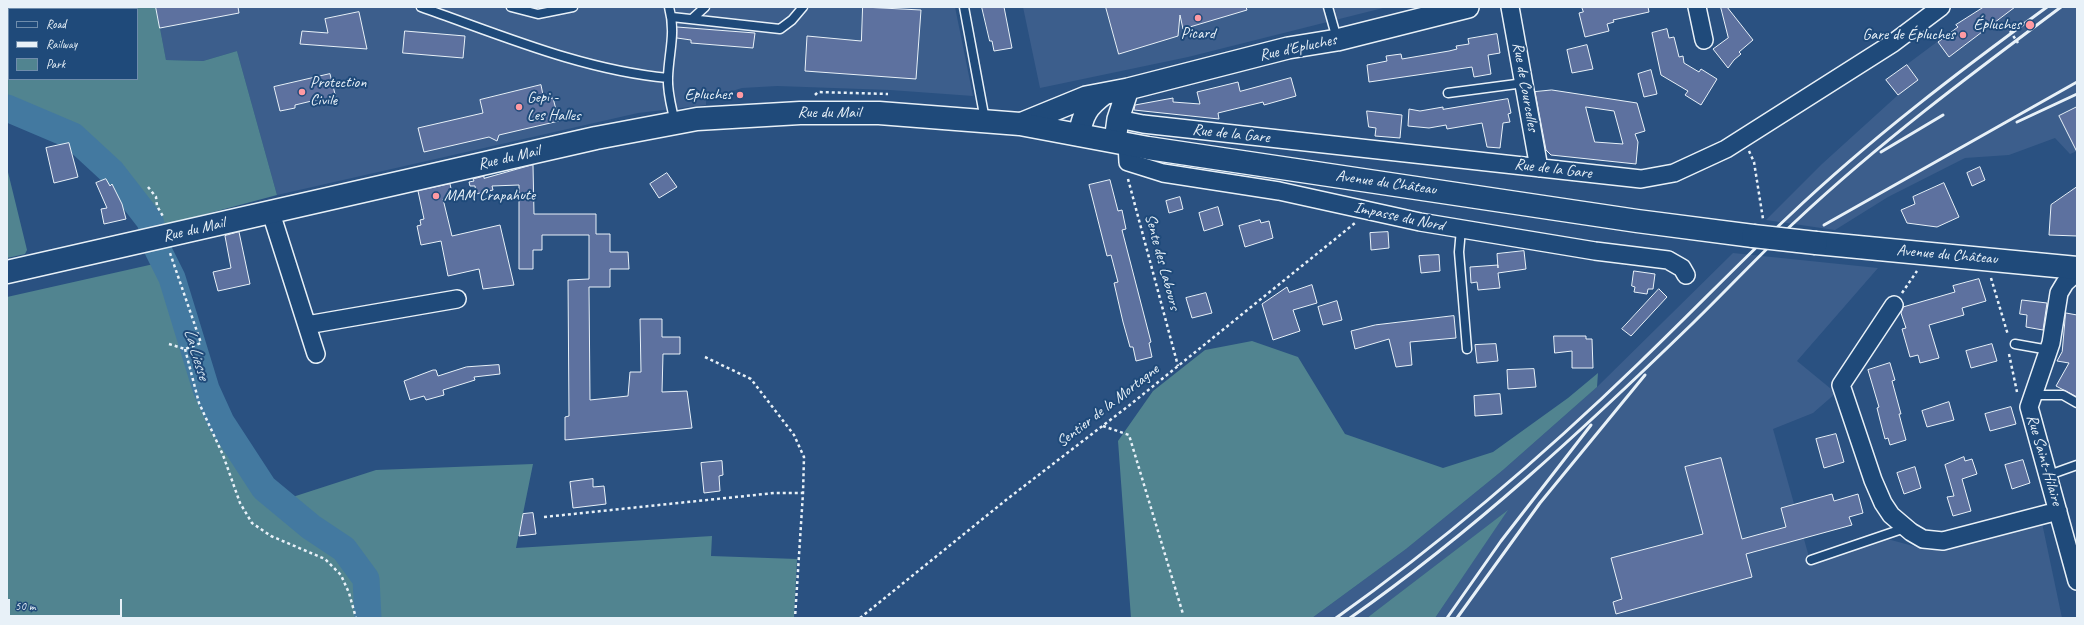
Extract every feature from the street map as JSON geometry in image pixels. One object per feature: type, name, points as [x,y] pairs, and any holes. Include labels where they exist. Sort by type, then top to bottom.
[{"type":"main road","name":"Rue du Mail","points":[[7,272],[160,233],[271,213],[589,139],[703,118],[800,113],[879,113],[1020,124]]},
{"type":"main road","name":"Avenue du Château","points":[[1020,124],[1080,135],[1123,149],[1148,148],[1621,218],[1758,229],[1816,243],[2077,268]]},
{"type":"street","name":"Rue d'Epluches","points":[[1020,124],[1086,96],[1128,89],[1288,48],[1337,40],[1468,7]]},
{"type":"street","name":"Rue de Courcelles","points":[[1510,7],[1539,168]]},
{"type":"street","points":[[1697,7],[1704,40]]},
{"type":"street","name":"Rue de la Gare","points":[[1118,119],[1143,124],[1641,180],[1674,173],[1726,149],[1893,43],[1941,7]]},
{"type":"street","points":[[1123,149],[1118,119],[1128,89]]},
{"type":"street","name":"Rue d'Epluches","points":[[1080,135],[1082,118],[1091,104],[1104,94]]},
{"type":"street","name":"Impasse du Nord","points":[[1123,149],[1163,173],[1279,191],[1461,229],[1595,252],[1668,260],[1682,268],[1686,275]]},
{"type":"street","points":[[271,213],[316,354]]},
{"type":"street","points":[[2042,264],[2052,274],[2059,293]]},
{"type":"street","points":[[2059,293],[2065,283],[2077,272]]},
{"type":"street","name":"Rue Saint-Hilaire","points":[[2059,293],[2056,323],[2049,350],[2032,395],[2030,412],[2077,578]]},
{"type":"street","points":[[307,325],[457,299]]},
{"type":"street","points":[[1894,304],[1842,385],[1873,480],[1883,503],[1891,515],[1905,528],[1923,539],[1943,541],[2058,510]]},
{"type":"lane","points":[[421,7],[559,56],[638,75],[668,78]]},
{"type":"lane","points":[[510,7],[538,14],[573,7]]},
{"type":"lane","points":[[669,7],[674,24],[668,78],[669,94],[675,124]]},
{"type":"lane","points":[[693,18],[705,7]]},
{"type":"lane","points":[[672,17],[693,18],[780,29],[792,20],[803,7]]},
{"type":"lane","points":[[964,7],[985,121]]},
{"type":"lane","points":[[1328,7],[1337,40]]},
{"type":"lane","points":[[1448,93],[1524,83]]},
{"type":"lane","points":[[1461,229],[1459,252],[1467,348]]},
{"type":"lane","points":[[2015,344],[2049,350]]},
{"type":"lane","points":[[2032,395],[2063,395],[2077,403]]},
{"type":"lane","points":[[2049,475],[2077,465]]},
{"type":"lane","points":[[1811,560],[1905,528]]},
{"type":"path","points":[[2010,31],[2018,43]]},
{"type":"path","points":[[1743,138],[1754,162],[1758,229]]},
{"type":"path","name":"Sente des Labours","points":[[1123,149],[1129,186],[1178,366]]},
{"type":"path","points":[[148,187],[156,197],[160,233],[201,343],[185,349],[169,344]]},
{"type":"path","name":"Sentier de la Mortagne","points":[[860,618],[1006,500],[1103,426],[1370,211]]},
{"type":"path","points":[[1894,304],[1928,254]]},
{"type":"path","points":[[185,349],[199,403],[224,455],[240,503],[252,523],[271,536],[325,559],[341,575],[349,593],[356,618]]},
{"type":"path","points":[[705,357],[750,379],[794,435],[804,457],[795,618]]},
{"type":"path","points":[[1103,426],[1129,435],[1183,614]]},
{"type":"path","points":[[544,517],[774,493],[803,493]]},
{"type":"shaded area","points":[[156,7],[955,7],[973,96],[890,90],[777,86],[742,88],[719,95],[706,94],[706,105],[638,113],[277,195],[237,51],[203,61],[166,60]]},
{"type":"shaded area","points":[[1023,7],[1387,7],[1188,57],[1040,88]]},
{"type":"shaded area","points":[[1984,7],[2077,7],[2077,151],[2070,154],[2055,138],[2009,155],[1965,158],[1888,197],[1835,230],[1766,220],[1822,164],[1898,95],[1886,80],[1957,27],[1956,25]]},
{"type":"shaded area","points":[[1733,253],[1878,268],[1797,361],[1836,393],[1813,413],[1773,429],[1809,557],[1880,537],[1928,550],[2041,518],[2062,618],[1435,618],[1507,511],[1367,618],[1312,618],[1406,549],[1503,470],[1597,387]]},
{"type":"green space","points":[[156,7],[166,60],[203,61],[237,51],[277,195],[146,230],[134,207],[112,178],[73,141],[11,115],[7,122],[8,19],[8,80],[138,80],[138,8],[30,8]]},
{"type":"green space","points":[[7,168],[27,250],[25,254],[7,258]]},
{"type":"green space","points":[[176,259],[228,419],[271,504],[376,470],[533,464],[516,548],[712,536],[711,556],[797,559],[794,618],[7,618],[7,297]]},
{"type":"green space","points":[[1252,341],[1298,357],[1345,434],[1443,468],[1493,452],[1568,398],[1598,373],[1597,387],[1503,470],[1406,549],[1312,618],[1131,618],[1118,441],[1153,391],[1205,350]]},
{"type":"green space","points":[[1508,510],[1435,618],[1367,618],[1376,611]]},
{"type":"building","points":[[156,7],[238,7],[239,13],[160,28]]},
{"type":"building","points":[[863,7],[921,10],[916,79],[805,71],[807,36],[861,41]]},
{"type":"building","points":[[982,7],[1004,7],[1012,48],[994,51],[992,41],[990,41]]},
{"type":"building","points":[[1106,7],[1246,7],[1247,10],[1183,29],[1180,15],[1178,36],[1119,54]]},
{"type":"building","points":[[1582,7],[1648,7],[1649,12],[1613,20],[1614,22],[1607,24],[1609,31],[1585,37],[1579,13],[1583,12]]},
{"type":"building","points":[[1721,7],[1727,7],[1753,40],[1739,52],[1741,54],[1728,68],[1713,49],[1728,38]]},
{"type":"building","name":"Gare de Épluches","points":[[1984,7],[2015,7],[1949,57],[1938,42],[1958,27],[1956,25]]},
{"type":"building","points":[[359,12],[367,49],[300,44],[302,31],[328,33],[325,19]]},
{"type":"building","points":[[677,27],[755,33],[753,48],[691,43],[691,40],[677,38]]},
{"type":"building","points":[[1667,29],[1669,38],[1674,37],[1679,57],[1683,56],[1684,63],[1699,72],[1701,69],[1717,79],[1701,105],[1685,95],[1688,91],[1661,75],[1652,33]]},
{"type":"building","points":[[405,31],[465,36],[463,58],[403,53]]},
{"type":"building","points":[[1497,34],[1500,53],[1488,55],[1491,74],[1474,77],[1472,67],[1369,82],[1367,65],[1387,61],[1386,56],[1401,54],[1402,59],[1449,51],[1457,49],[1456,46],[1469,44],[1468,39]]},
{"type":"building","points":[[1587,45],[1593,69],[1572,73],[1567,50]]},
{"type":"building","points":[[1907,65],[1918,80],[1898,95],[1886,80]]},
{"type":"building","points":[[1651,70],[1657,94],[1644,97],[1638,74]]},
{"type":"building","points":[[330,74],[336,98],[321,102],[320,99],[295,105],[295,108],[280,111],[274,87]]},
{"type":"building","points":[[1291,78],[1296,96],[1264,105],[1263,102],[1218,113],[1219,119],[1134,110],[1135,105],[1173,98],[1173,102],[1200,104],[1197,92],[1238,82],[1240,91]]},
{"type":"building","name":"Gepi - Les Halles","points":[[541,85],[544,100],[553,98],[559,121],[499,135],[497,141],[489,137],[424,152],[418,128],[483,113],[480,100]]},
{"type":"building","points":[[1552,90],[1637,103],[1645,131],[1635,134],[1638,142],[1636,164],[1551,155],[1546,150],[1535,92]],"holes":[[[1586,107],[1614,111],[1623,144],[1595,142]]]},
{"type":"building","points":[[1508,99],[1511,113],[1508,114],[1510,122],[1503,123],[1500,148],[1487,147],[1482,123],[1447,129],[1446,125],[1429,128],[1408,126],[1409,109],[1420,111],[1443,107],[1443,109]]},
{"type":"building","points":[[2077,107],[2077,152],[2059,116]]},
{"type":"building","points":[[1367,111],[1402,115],[1400,138],[1375,136],[1376,128],[1369,127]]},
{"type":"building","points":[[69,143],[78,177],[54,183],[46,148]]},
{"type":"building","points":[[533,165],[534,214],[596,214],[596,234],[610,234],[610,252],[628,252],[629,269],[610,269],[610,287],[589,287],[590,400],[628,396],[630,372],[641,372],[640,319],[662,319],[662,337],[680,337],[680,354],[663,354],[662,392],[687,391],[692,428],[565,440],[565,417],[569,416],[568,280],[589,279],[589,235],[542,235],[542,250],[533,250],[533,269],[519,269],[519,185],[492,186],[493,190],[476,194],[475,186],[470,186],[469,182],[474,181],[473,179],[484,176],[484,178]]},
{"type":"building","points":[[1980,167],[1985,180],[1972,186],[1967,173]]},
{"type":"building","points":[[667,173],[677,187],[659,198],[650,184]]},
{"type":"building","points":[[106,179],[110,186],[112,184],[122,204],[126,219],[104,224],[101,209],[107,208],[96,183]]},
{"type":"building","points":[[1110,180],[1118,211],[1122,210],[1126,229],[1122,230],[1151,342],[1149,343],[1152,357],[1136,361],[1133,347],[1130,347],[1123,322],[1114,283],[1118,282],[1111,255],[1107,256],[1089,185]]},
{"type":"building","points":[[1944,183],[1959,217],[1937,227],[1907,223],[1901,210],[1915,204],[1913,197]]},
{"type":"building","points":[[450,184],[453,197],[443,199],[452,236],[500,225],[514,285],[483,289],[479,269],[448,276],[441,241],[421,245],[417,226],[421,225],[420,220],[424,219],[418,191]]},
{"type":"building","points":[[2077,187],[2077,236],[2049,235],[2051,205]]},
{"type":"building","points":[[1180,197],[1183,209],[1169,213],[1166,201]]},
{"type":"building","points":[[1218,207],[1223,225],[1204,231],[1199,213]]},
{"type":"building","points":[[1260,220],[1261,223],[1269,221],[1273,238],[1245,247],[1239,226]]},
{"type":"building","points":[[239,232],[250,284],[218,291],[213,272],[231,268],[225,236]]},
{"type":"building","points":[[1388,232],[1389,248],[1371,250],[1370,233]]},
{"type":"building","points":[[1524,251],[1526,269],[1498,273],[1500,288],[1478,290],[1477,282],[1471,283],[1470,267],[1498,265],[1497,254]]},
{"type":"building","points":[[1439,255],[1440,271],[1421,273],[1419,256]]},
{"type":"building","points":[[1634,271],[1655,274],[1653,289],[1648,289],[1647,294],[1634,292],[1635,287],[1632,286]]},
{"type":"building","points":[[1979,279],[1986,301],[1962,308],[1964,315],[1929,325],[1939,358],[1920,363],[1918,355],[1910,357],[1902,329],[1906,328],[1901,313],[1903,307],[1955,292],[1953,286]]},
{"type":"building","points":[[1312,285],[1317,303],[1293,310],[1300,331],[1273,340],[1262,304],[1287,287],[1289,292]]},
{"type":"building","points":[[1659,289],[1667,297],[1631,336],[1622,329]]},
{"type":"building","points":[[1206,293],[1212,313],[1192,318],[1186,298]]},
{"type":"building","points":[[2022,300],[2047,303],[2043,330],[2026,327],[2027,315],[2020,314]]},
{"type":"building","points":[[1337,301],[1342,320],[1323,325],[1318,307]]},
{"type":"building","points":[[2066,313],[2077,315],[2077,397],[2056,386],[2069,363],[2057,361],[2062,352]]},
{"type":"building","points":[[1454,316],[1456,338],[1410,342],[1412,365],[1396,367],[1389,339],[1355,349],[1351,331],[1375,325]]},
{"type":"building","points":[[1554,336],[1586,336],[1586,339],[1592,339],[1593,368],[1572,368],[1572,351],[1555,353]]},
{"type":"building","points":[[1496,344],[1498,361],[1477,363],[1475,345]]},
{"type":"building","points":[[1992,344],[1997,361],[1971,368],[1966,351]]},
{"type":"building","points":[[1890,363],[1895,380],[1892,381],[1906,440],[1890,445],[1888,438],[1885,439],[1877,408],[1879,407],[1868,370]]},
{"type":"building","points":[[499,365],[500,374],[474,377],[475,380],[443,390],[444,395],[426,400],[424,396],[410,400],[404,381],[433,370],[436,370],[438,376],[466,367]]},
{"type":"building","points":[[1534,369],[1536,387],[1508,389],[1507,370]]},
{"type":"building","points":[[1500,394],[1502,414],[1475,416],[1474,396]]},
{"type":"building","points":[[1949,402],[1954,420],[1927,427],[1922,411]]},
{"type":"building","points":[[2011,407],[2016,424],[1990,431],[1985,414]]},
{"type":"building","points":[[1836,434],[1844,462],[1824,468],[1816,439]]},
{"type":"building","points":[[1964,457],[1965,461],[1972,459],[1977,474],[1962,479],[1971,511],[1953,516],[1947,497],[1954,496],[1945,465]]},
{"type":"building","points":[[1721,458],[1742,539],[1786,527],[1781,508],[1832,494],[1834,501],[1858,494],[1863,513],[1849,517],[1852,525],[1746,554],[1752,577],[1616,614],[1613,602],[1622,599],[1611,558],[1703,534],[1685,467]]},
{"type":"building","points":[[2023,460],[2030,483],[2012,489],[2005,465]]},
{"type":"building","points":[[722,461],[723,475],[719,476],[720,491],[704,493],[701,463]]},
{"type":"building","points":[[1915,467],[1921,488],[1904,494],[1897,473]]},
{"type":"building","points":[[593,479],[593,487],[604,486],[606,504],[573,508],[570,482]]},
{"type":"building","points":[[533,513],[536,534],[519,536],[523,514]]},
{"type":"waterway","name":"La Liesse","points":[[7,108],[73,136],[112,172],[150,221],[158,250],[172,278],[206,389],[221,422],[264,488],[311,527],[344,549],[366,579],[368,618]]},
{"type":"railway","points":[[1336,618],[1416,559],[1530,464],[1658,345],[1771,233],[1851,160],[1948,81],[2047,7]]},
{"type":"railway","points":[[1350,618],[1441,550],[1570,440],[1784,233],[1860,164],[1959,84],[2061,7]]},
{"type":"railway","points":[[1824,225],[2077,82]]},
{"type":"railway","points":[[2017,122],[2077,94]]},
{"type":"railway","points":[[1881,152],[1943,115]]},
{"type":"railway","points":[[1457,618],[1540,503],[1645,375]]},
{"type":"railway","points":[[1447,618],[1501,541],[1591,425]]},
{"type":"place","name":"Picard","points":[[1198,18]]},
{"type":"place","name":"Épluches","points":[[2030,25]]},
{"type":"place","name":"Gare de Épluches","points":[[1963,35]]},
{"type":"place","name":"Protection Civile","points":[[302,92]]},
{"type":"place","name":"Epluches","points":[[740,95]]},
{"type":"place","name":"Gepi - Les Halles","points":[[519,107]]},
{"type":"place","name":"MAM Crapahute","points":[[436,196]]}]
